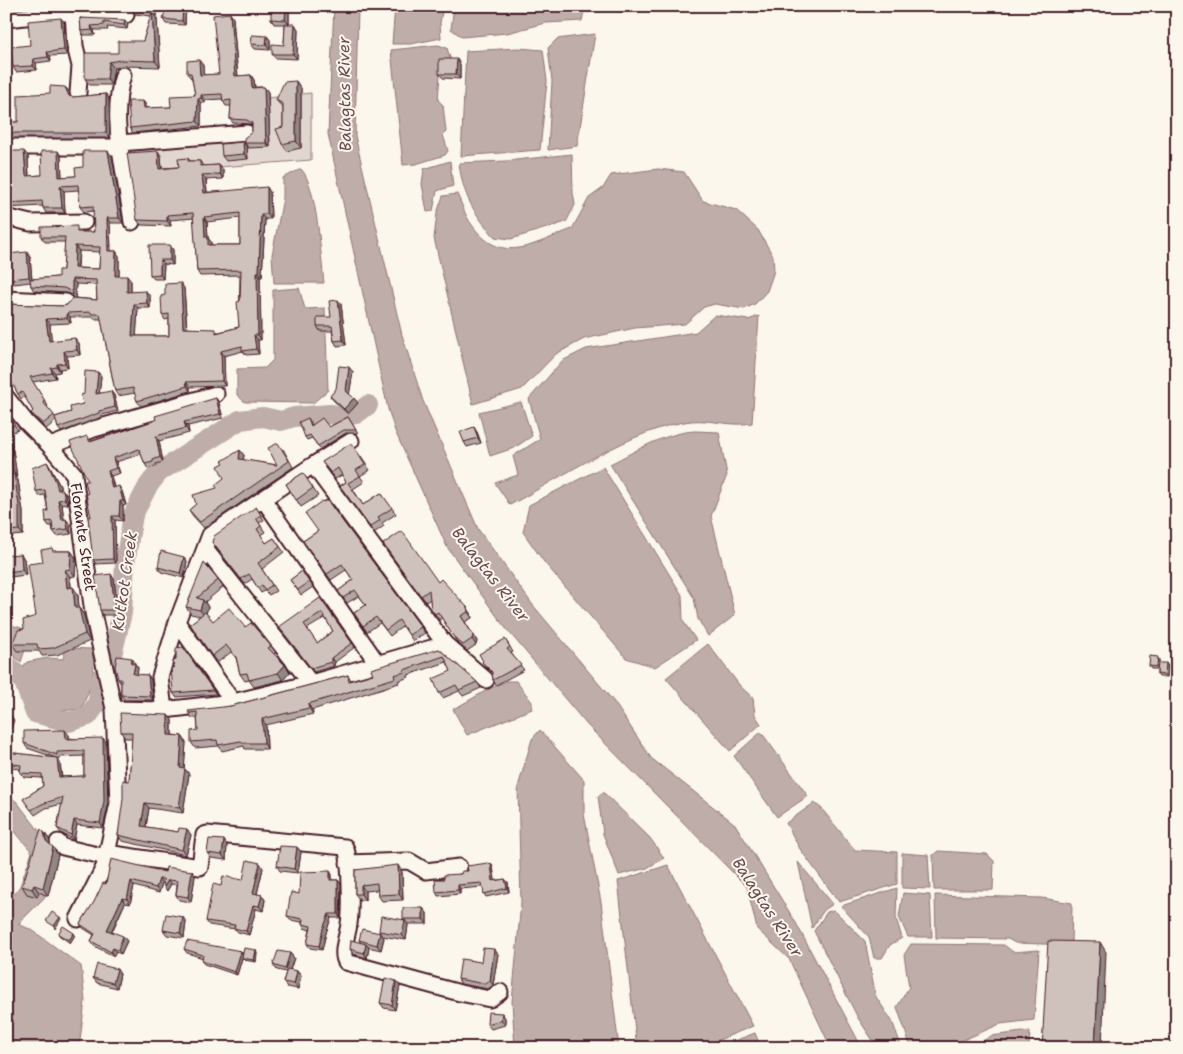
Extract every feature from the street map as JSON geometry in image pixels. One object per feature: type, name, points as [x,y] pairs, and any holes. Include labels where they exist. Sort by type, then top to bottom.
[{"type":"street","points":[[6,19],[73,12],[111,13],[115,15],[122,11]]},
{"type":"street","points":[[73,12],[75,46],[80,66],[78,93]]},
{"type":"street","points":[[123,75],[118,114],[120,145],[132,222]]},
{"type":"street","points":[[6,147],[120,145],[247,133]]},
{"type":"street","points":[[6,217],[30,223],[84,222]]},
{"type":"street","points":[[6,299],[66,302]]},
{"type":"street","points":[[50,446],[94,429],[216,394]]},
{"type":"street","name":"Florante Street","points":[[6,397],[26,422],[74,474],[93,613],[114,709],[118,803],[104,867],[78,919]]},
{"type":"street","points":[[164,710],[160,677],[177,622],[210,535],[351,441]]},
{"type":"street","points":[[313,465],[445,644],[486,680]]},
{"type":"street","points":[[262,499],[378,664]]},
{"type":"street","points":[[205,549],[311,683]]},
{"type":"street","points":[[177,622],[233,702]]},
{"type":"street","points":[[114,709],[164,710],[233,702],[311,683],[445,644]]},
{"type":"street","points":[[58,842],[63,847],[107,855],[200,867],[204,835],[211,834],[345,847],[348,863],[350,923],[343,956],[346,962],[483,997],[490,998],[500,992]]},
{"type":"street","points":[[348,863],[409,861],[426,871],[458,867]]},
{"type":"shaded area","points":[[311,93],[311,160],[127,174],[124,151],[255,137],[250,100]]},
{"type":"water","name":"Balagtas River","points":[[334,6],[358,6],[355,136],[402,335],[423,401],[478,529],[532,604],[614,702],[651,758],[735,824],[796,923],[862,1048],[831,1048],[789,959],[757,929],[747,887],[587,725],[504,626],[447,547],[395,431],[388,409],[328,134]]},
{"type":"water","points":[[395,6],[443,6],[440,23],[441,38],[411,44],[392,44]]},
{"type":"water","points":[[454,6],[585,6],[582,21],[546,23],[507,33],[462,37],[451,29]]},
{"type":"water","points":[[595,34],[577,146],[548,150],[552,81],[548,48],[557,39]]},
{"type":"water","points":[[438,45],[447,48],[451,61],[441,61],[438,100],[443,105],[446,132],[443,135],[448,151],[445,155],[416,164],[403,165],[391,50]]},
{"type":"water","points":[[519,48],[543,50],[547,81],[540,150],[461,156],[466,51]]},
{"type":"water","points":[[572,154],[575,205],[566,222],[511,239],[495,237],[481,220],[466,194],[459,163],[506,161]]},
{"type":"water","points":[[450,161],[453,186],[437,191],[433,211],[427,212],[422,184],[424,169]]},
{"type":"water","points":[[301,169],[311,190],[315,206],[324,283],[274,283],[272,255],[283,198],[283,178]]},
{"type":"water","points":[[658,169],[684,172],[703,201],[736,210],[758,230],[773,256],[774,271],[767,291],[755,304],[744,309],[715,304],[704,307],[685,324],[635,328],[584,339],[556,354],[522,389],[473,404],[434,238],[437,213],[443,196],[457,194],[465,214],[483,238],[495,245],[519,248],[532,245],[572,229],[589,198],[603,188],[611,175]]},
{"type":"water","points":[[299,288],[305,309],[325,308],[328,390],[313,403],[245,402],[237,395],[237,369],[265,368],[273,360],[273,290]]},
{"type":"water","points":[[715,315],[748,320],[759,316],[752,423],[736,424],[691,421],[669,425],[623,443],[599,455],[510,505],[495,483],[518,475],[513,456],[540,439],[529,399],[562,361],[586,349],[696,332]]},
{"type":"water","points":[[521,402],[532,436],[514,448],[490,456],[479,412]]},
{"type":"water","points":[[684,432],[719,432],[727,475],[711,516],[735,615],[708,636],[698,619],[694,598],[610,464],[662,439]]},
{"type":"water","points":[[603,467],[682,595],[683,621],[696,640],[655,667],[626,658],[544,562],[523,532],[529,505]]},
{"type":"water","points":[[6,601],[8,624],[31,631],[21,662],[6,649]]},
{"type":"water","points":[[708,644],[740,686],[753,698],[755,715],[761,724],[730,751],[666,678]]},
{"type":"water","points":[[66,648],[91,649],[94,664],[92,679],[81,709],[51,710],[40,703],[30,679],[22,668],[27,662],[47,658],[63,659]]},
{"type":"water","points":[[507,681],[516,681],[532,702],[532,709],[467,735],[453,709]]},
{"type":"water","points":[[540,730],[584,780],[584,814],[601,902],[619,1048],[515,1048],[512,1002],[521,902],[518,787],[532,739]]},
{"type":"water","points":[[761,732],[808,796],[777,817],[734,756]]},
{"type":"water","points":[[603,792],[650,838],[664,858],[647,868],[619,875],[603,834],[598,796]]},
{"type":"water","points":[[6,793],[17,802],[57,854],[44,898],[18,924],[32,930],[81,966],[85,1001],[79,1048],[6,1048],[6,904],[20,886],[32,852],[6,821]]},
{"type":"water","points":[[814,803],[821,808],[855,850],[897,852],[897,884],[839,902],[800,849],[786,823]]},
{"type":"water","points":[[938,851],[987,854],[994,861],[993,890],[934,890],[933,855]]},
{"type":"water","points":[[902,853],[928,855],[930,889],[902,888]]},
{"type":"water","points":[[798,862],[833,904],[824,910],[812,928]]},
{"type":"water","points":[[668,865],[753,1026],[699,1048],[637,1048],[618,881]]},
{"type":"water","points":[[897,888],[896,918],[902,938],[890,945],[882,958],[874,958],[869,937],[841,906]]},
{"type":"water","points":[[903,893],[930,895],[932,937],[908,937],[899,917]]},
{"type":"water","points":[[935,895],[1042,898],[1072,903],[1071,945],[1015,943],[1008,939],[936,938]]},
{"type":"water","points":[[834,910],[865,941],[876,997],[892,1021],[902,1048],[878,1048],[858,1018],[814,931],[827,912]]},
{"type":"water","points":[[911,944],[1004,945],[1013,952],[1039,950],[1034,1020],[1000,1024],[952,1045],[937,1048],[911,1048],[897,1007],[909,987],[904,955]]},
{"type":"water","points":[[1030,1031],[1029,1048],[971,1048],[991,1036]]},
{"type":"water","points":[[755,1033],[761,1048],[716,1048]]},
{"type":"building","points":[[131,6],[153,6],[153,10],[131,9]]},
{"type":"building","points":[[166,6],[183,6],[182,21],[163,19]]},
{"type":"building","points":[[271,6],[286,7],[285,20],[271,19]]},
{"type":"building","points":[[152,12],[155,61],[120,60],[109,62],[107,79],[85,79],[85,53],[118,53],[118,41],[143,41]]},
{"type":"building","points":[[230,13],[235,76],[251,75],[252,88],[264,87],[266,143],[245,143],[244,138],[252,132],[252,123],[247,120],[230,119],[231,100],[223,101],[222,94],[201,95],[201,98],[198,99],[197,121],[130,128],[128,101],[143,101],[144,108],[171,107],[170,96],[195,95],[191,73],[187,73],[187,61],[199,60],[200,75],[219,74],[213,15]]},
{"type":"building","points":[[61,18],[64,50],[47,52],[48,57],[33,59],[33,66],[13,67],[11,47],[30,45],[28,21]]},
{"type":"building","points":[[80,18],[125,20],[124,25],[104,22],[104,25],[91,26],[92,30],[81,31]]},
{"type":"building","points":[[285,24],[295,24],[293,54],[272,54],[272,44],[284,45]]},
{"type":"building","points":[[252,35],[267,36],[266,45],[251,44]]},
{"type":"building","points":[[439,59],[457,59],[456,74],[439,74]]},
{"type":"building","points":[[296,81],[296,141],[282,144],[276,129],[283,127],[283,104],[276,100],[284,82]]},
{"type":"building","points":[[50,86],[65,87],[69,96],[73,97],[106,94],[106,133],[6,133],[6,122],[18,122],[18,95],[50,93]]},
{"type":"building","points":[[243,142],[244,154],[222,156],[221,144]]},
{"type":"building","points":[[6,151],[24,151],[26,176],[42,175],[41,151],[58,151],[59,177],[76,176],[75,168],[83,167],[83,151],[108,151],[119,218],[107,218],[108,251],[116,251],[115,276],[127,276],[127,292],[146,291],[147,303],[134,304],[132,336],[169,336],[169,314],[162,315],[161,296],[165,295],[165,284],[181,283],[183,328],[216,329],[216,333],[239,327],[237,302],[240,301],[241,270],[197,271],[193,213],[167,215],[167,221],[137,220],[127,153],[158,151],[159,169],[179,167],[178,159],[188,158],[188,161],[200,161],[200,166],[219,165],[220,174],[202,175],[204,193],[267,187],[267,214],[261,214],[259,272],[257,272],[258,335],[254,335],[256,349],[242,351],[242,346],[221,351],[222,381],[186,382],[187,386],[137,401],[133,388],[115,391],[100,314],[91,314],[91,312],[67,313],[67,318],[46,319],[49,341],[75,338],[77,350],[64,351],[65,363],[57,364],[57,367],[51,368],[52,373],[30,377],[45,401],[43,402],[54,415],[43,424],[31,413],[33,411],[22,392],[18,394],[6,371],[6,304],[62,306],[67,305],[72,298],[97,300],[96,280],[72,279],[72,297],[68,290],[64,288],[31,286],[30,279],[58,277],[58,270],[63,270],[65,237],[41,237],[41,227],[77,226],[77,232],[94,232],[93,206],[80,207],[78,185],[60,186],[62,208],[43,208],[42,201],[6,203]],"holes":[[[240,213],[240,245],[208,245],[208,237],[205,237],[204,217]],[[75,246],[100,247],[99,269],[74,268]]]},
{"type":"building","points":[[6,222],[8,223],[6,242]]},
{"type":"building","points":[[149,245],[170,245],[170,260],[160,260],[160,274],[150,275]]},
{"type":"building","points":[[27,252],[29,277],[10,279],[8,254]]},
{"type":"building","points":[[338,300],[343,340],[334,341],[332,326],[317,326],[317,317],[331,317],[329,301]]},
{"type":"building","points":[[339,366],[349,367],[346,391],[354,398],[344,409],[330,396],[336,389]]},
{"type":"building","points":[[85,371],[98,372],[96,394],[111,391],[115,407],[99,411],[99,413],[58,428],[55,417],[71,412],[70,407],[83,404],[81,395],[84,394]]},
{"type":"building","points":[[216,398],[220,414],[184,422],[186,428],[156,436],[160,457],[153,460],[153,462],[145,464],[139,449],[113,458],[116,468],[108,471],[112,488],[119,486],[123,501],[120,501],[119,516],[112,516],[113,559],[93,560],[88,517],[91,517],[85,481],[88,481],[70,442],[87,436],[90,442],[156,420],[155,416]]},
{"type":"building","points":[[6,412],[15,425],[6,428]]},
{"type":"building","points":[[348,417],[356,430],[344,430],[318,446],[310,435],[305,437],[299,422],[308,418],[311,426],[322,418],[329,427]]},
{"type":"building","points":[[474,427],[478,438],[464,442],[460,432]]},
{"type":"building","points":[[6,428],[9,442],[6,444]]},
{"type":"building","points":[[278,443],[289,461],[200,522],[189,510],[196,504],[193,495],[217,488],[215,485],[224,478],[218,466],[224,463],[222,461],[240,450],[239,459],[277,465],[268,448]]},
{"type":"building","points":[[350,444],[354,447],[365,465],[356,470],[360,476],[348,483],[363,505],[381,493],[392,508],[378,517],[380,520],[370,527],[340,486],[346,482],[338,468],[331,473],[322,462]]},
{"type":"building","points":[[9,445],[13,471],[8,477],[14,474],[19,506],[19,530],[8,531],[6,517],[6,446]]},
{"type":"building","points":[[47,462],[58,490],[63,490],[65,499],[58,500],[62,520],[66,519],[68,529],[53,531],[52,521],[46,522],[45,511],[48,511],[45,490],[36,491],[32,468]]},
{"type":"building","points":[[303,473],[313,488],[296,500],[286,484]]},
{"type":"building","points":[[327,500],[421,627],[409,635],[399,620],[386,630],[376,617],[363,626],[354,613],[366,605],[355,590],[343,598],[338,591],[353,580],[342,564],[327,574],[303,541],[318,531],[305,513],[322,501]]},
{"type":"building","points":[[256,507],[261,515],[256,518],[261,526],[257,529],[266,543],[274,538],[280,547],[258,563],[272,585],[265,590],[262,585],[258,588],[249,574],[241,579],[212,542],[214,536]]},
{"type":"building","points":[[402,531],[438,582],[441,579],[467,607],[468,612],[461,616],[473,635],[472,639],[463,645],[453,636],[438,612],[435,614],[431,609],[429,590],[421,596],[383,544]]},
{"type":"building","points":[[52,548],[53,551],[71,551],[70,569],[65,570],[67,588],[73,587],[75,608],[79,608],[85,634],[53,648],[38,649],[37,644],[12,644],[18,630],[24,629],[23,620],[36,616],[28,564],[43,562],[41,550]]},
{"type":"building","points":[[161,551],[184,557],[180,573],[158,567]]},
{"type":"building","points":[[21,554],[22,570],[7,572],[6,555]]},
{"type":"building","points":[[204,563],[218,580],[197,598],[203,600],[200,610],[186,607]]},
{"type":"building","points":[[302,571],[309,582],[298,590],[290,580]]},
{"type":"building","points":[[111,574],[115,610],[100,610],[95,576]]},
{"type":"building","points":[[320,598],[352,643],[331,658],[331,662],[311,668],[279,627]],"holes":[[[322,613],[333,631],[317,643],[304,624]]]},
{"type":"building","points":[[229,608],[245,627],[251,623],[271,646],[268,648],[285,665],[278,673],[249,680],[247,673],[240,674],[236,657],[226,645],[212,656],[190,624],[205,612],[213,621]]},
{"type":"building","points":[[505,639],[510,647],[507,649],[521,665],[493,680],[492,672],[482,662],[479,654]]},
{"type":"building","points":[[183,647],[213,690],[173,693],[171,668],[174,668],[173,661],[176,660],[176,648]]},
{"type":"building","points":[[439,649],[477,682],[459,690],[456,685],[439,693],[433,679],[451,671],[444,656],[404,670],[405,672],[394,675],[395,678],[308,704],[309,708],[262,719],[264,743],[242,743],[241,741],[218,745],[217,740],[191,742],[191,731],[198,730],[197,712],[189,713],[188,711],[231,706],[348,675],[349,681],[373,674],[371,669]]},
{"type":"building","points":[[117,656],[132,658],[131,663],[135,664],[133,674],[148,675],[150,696],[121,695],[121,679],[118,679],[115,667]]},
{"type":"building","points":[[1150,656],[1158,657],[1157,667],[1149,666]]},
{"type":"building","points":[[1158,663],[1166,663],[1165,675],[1157,674]]},
{"type":"building","points":[[120,713],[168,715],[168,735],[182,736],[180,768],[185,769],[179,807],[145,803],[141,826],[178,832],[179,828],[187,829],[182,850],[118,835],[123,799],[123,780],[129,781],[132,732],[121,732]]},
{"type":"building","points":[[6,714],[11,716],[6,728]]},
{"type":"building","points":[[65,730],[66,739],[103,738],[104,801],[100,823],[74,820],[71,835],[57,828],[63,797],[31,810],[23,799],[43,786],[42,774],[20,773],[21,765],[6,763],[6,752],[57,758],[59,777],[84,776],[84,751],[57,752],[57,755],[24,743],[24,731]]},
{"type":"building","points":[[41,829],[44,832],[46,841],[53,847],[43,888],[34,885],[32,889],[22,886]]},
{"type":"building","points":[[209,839],[224,840],[222,855],[207,853]]},
{"type":"building","points":[[280,846],[297,847],[294,869],[277,866]]},
{"type":"building","points":[[111,859],[165,872],[166,867],[192,871],[188,897],[176,895],[178,881],[168,880],[164,887],[163,879],[159,879],[156,888],[131,881],[127,899],[122,898],[107,930],[123,936],[118,950],[113,948],[111,952],[91,941],[95,934],[80,924],[103,883],[106,884]]},
{"type":"building","points":[[247,860],[260,863],[253,893],[262,895],[259,906],[253,905],[246,931],[234,928],[235,925],[206,921],[213,884],[221,886],[223,876],[243,880]]},
{"type":"building","points":[[491,864],[493,881],[505,879],[507,888],[484,894],[482,883],[458,885],[458,890],[436,892],[435,879],[444,879],[444,875],[461,874],[462,871],[468,871],[467,866]]},
{"type":"building","points":[[398,865],[399,894],[378,895],[377,883],[361,885],[361,894],[355,894],[355,870]]},
{"type":"building","points":[[330,871],[330,880],[338,880],[338,914],[329,914],[319,946],[307,944],[311,926],[302,924],[303,919],[287,916],[291,892],[299,894],[300,872]]},
{"type":"building","points":[[403,908],[423,908],[423,919],[403,919]]},
{"type":"building","points":[[52,912],[60,917],[54,926],[46,921]]},
{"type":"building","points":[[166,914],[183,917],[180,933],[163,930]]},
{"type":"building","points":[[381,916],[405,920],[402,935],[379,931]]},
{"type":"building","points":[[63,926],[74,933],[69,940],[58,934]]},
{"type":"building","points":[[362,929],[380,933],[377,945],[359,940]]},
{"type":"building","points":[[351,940],[366,944],[364,953],[350,949]]},
{"type":"building","points":[[187,941],[241,951],[235,972],[202,961],[203,955],[184,949]]},
{"type":"building","points":[[1048,941],[1100,942],[1095,1048],[1042,1048]]},
{"type":"building","points":[[244,948],[256,950],[254,960],[242,958]]},
{"type":"building","points":[[483,948],[494,949],[490,981],[485,984],[458,979],[461,959],[481,962]]},
{"type":"building","points":[[278,951],[290,953],[285,969],[273,965]]},
{"type":"building","points":[[97,964],[117,969],[113,983],[93,978]]},
{"type":"building","points":[[287,969],[297,971],[294,984],[283,982]]},
{"type":"building","points":[[385,978],[396,981],[392,1005],[380,1003]]},
{"type":"building","points":[[488,1012],[502,1013],[501,1020],[487,1024]]},
{"type":"waterway","name":"Kutkot Creek","points":[[6,663],[24,682],[35,713],[69,722],[88,716],[98,702],[100,682],[112,655],[122,613],[125,563],[133,515],[148,486],[159,472],[240,420],[263,417],[281,421],[294,417],[330,414],[343,416],[356,414],[368,405]]}]
